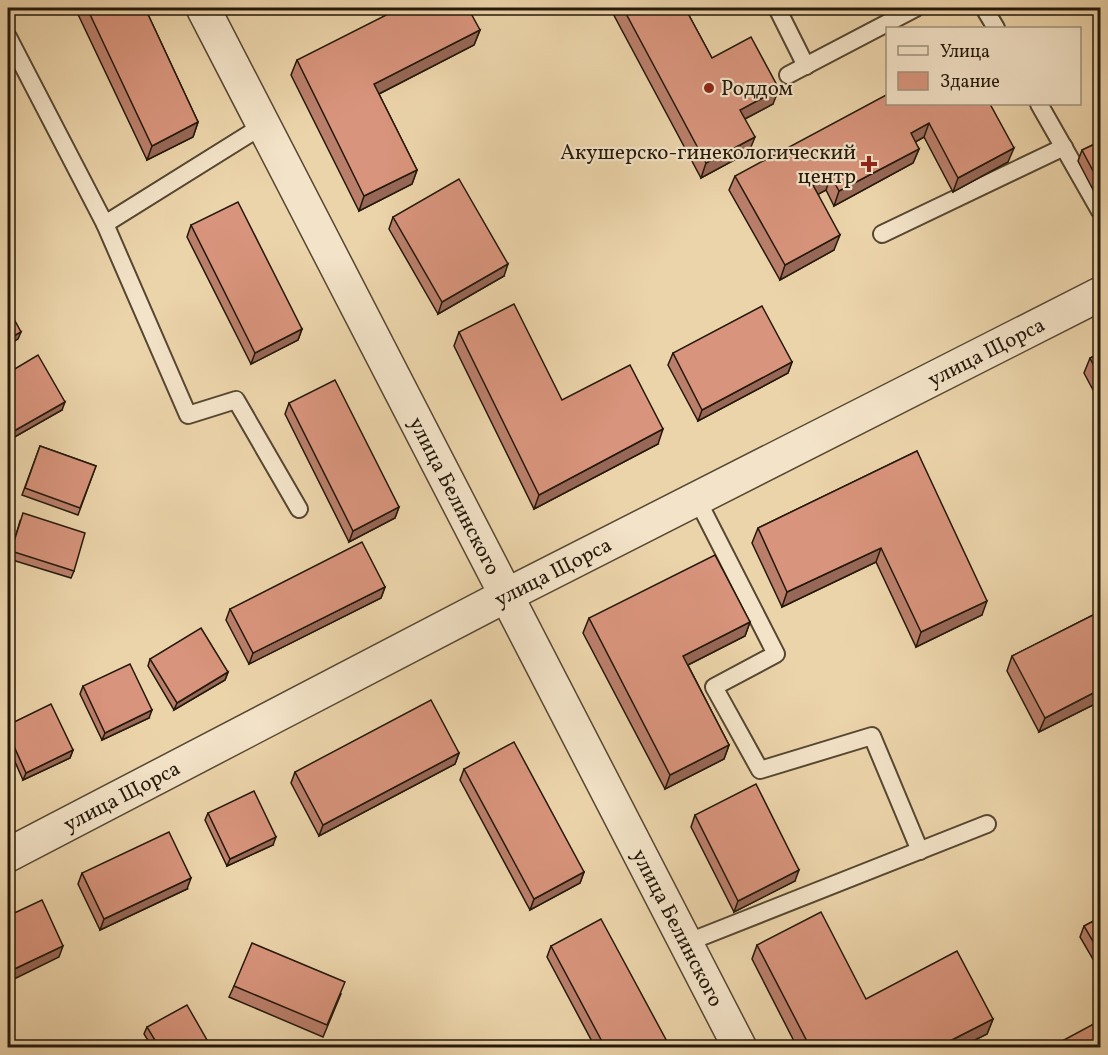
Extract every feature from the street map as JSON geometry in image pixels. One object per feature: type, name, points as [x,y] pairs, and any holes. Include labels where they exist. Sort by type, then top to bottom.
[{"type":"street","name":"улица Белинского","points":[[203,8],[740,1047]]},
{"type":"street","name":"улица Щорса","points":[[8,855],[507,595],[1101,294]]},
{"type":"lane","points":[[777,8],[806,66]]},
{"type":"lane","points":[[788,75],[916,8]]},
{"type":"lane","points":[[984,8],[995,27]]},
{"type":"lane","points":[[8,37],[105,224],[188,415],[236,400],[299,510]]},
{"type":"lane","points":[[1040,105],[1101,211]]},
{"type":"lane","points":[[105,224],[262,126]]},
{"type":"lane","points":[[882,234],[1064,147]]},
{"type":"lane","points":[[697,499],[776,654],[714,687],[760,770],[872,736],[920,851]]},
{"type":"lane","points":[[686,943],[987,824]]},
{"type":"building","points":[[87,8],[145,8],[198,122],[152,146]]},
{"type":"building","points":[[400,8],[468,8],[480,30],[374,84],[417,170],[364,196],[297,60]]},
{"type":"building","name":"Роддом","points":[[623,8],[685,8],[712,58],[751,37],[779,89],[740,110],[755,137],[706,163]]},
{"type":"building","points":[[886,95],[886,105],[991,105],[1014,148],[958,178],[929,123],[911,133],[919,149],[839,191],[831,176],[813,185],[840,235],[785,265],[735,176]]},
{"type":"building","points":[[1101,141],[1101,186],[1082,150]]},
{"type":"building","points":[[459,179],[508,264],[442,302],[393,217]]},
{"type":"building","points":[[238,202],[302,329],[255,353],[191,225]]},
{"type":"building","points":[[514,304],[562,400],[630,365],[663,429],[539,495],[459,332]]},
{"type":"building","points":[[762,306],[792,362],[702,410],[673,353]]},
{"type":"building","points":[[8,308],[21,332],[8,339]]},
{"type":"building","points":[[1101,353],[1101,380],[1090,358]]},
{"type":"building","points":[[38,355],[65,402],[14,431],[8,420],[8,373]]},
{"type":"building","points":[[335,380],[399,507],[353,531],[289,403]]},
{"type":"building","points":[[40,446],[96,466],[80,508],[25,488]]},
{"type":"building","points":[[917,451],[987,601],[921,632],[881,548],[787,592],[758,528]]},
{"type":"building","points":[[23,513],[85,533],[74,571],[11,551]]},
{"type":"building","points":[[362,542],[385,587],[253,653],[230,609]]},
{"type":"building","points":[[715,555],[750,622],[683,656],[729,745],[670,775],[589,618]]},
{"type":"building","points":[[1101,611],[1101,689],[1045,718],[1012,656]]},
{"type":"building","points":[[201,628],[228,672],[177,703],[150,659]]},
{"type":"building","points":[[130,664],[152,710],[105,733],[83,686]]},
{"type":"building","points":[[431,700],[459,753],[323,825],[295,772]]},
{"type":"building","points":[[51,704],[73,750],[26,773],[8,733],[8,725]]},
{"type":"building","points":[[514,742],[584,872],[534,899],[464,769]]},
{"type":"building","points":[[756,784],[799,870],[738,901],[695,815]]},
{"type":"building","points":[[254,791],[276,837],[230,859],[208,813]]},
{"type":"building","points":[[169,832],[191,878],[104,919],[82,873]]},
{"type":"building","points":[[42,900],[63,946],[8,972],[8,916]]},
{"type":"building","points":[[821,912],[866,999],[957,951],[993,1019],[938,1047],[810,1047],[757,945]]},
{"type":"building","points":[[1101,917],[1101,955],[1084,926]]},
{"type":"building","points":[[601,919],[670,1047],[605,1047],[551,946]]},
{"type":"building","points":[[252,943],[345,982],[327,1025],[234,986]]},
{"type":"building","points":[[187,1005],[211,1047],[159,1047],[147,1027]]},
{"type":"building","points":[[1101,1020],[1101,1047],[1051,1047]]},
{"type":"place","name":"Роддом","points":[[709,88]]},
{"type":"place","name":"Акушерско-гинекологический центр","points":[[869,164]]}]
